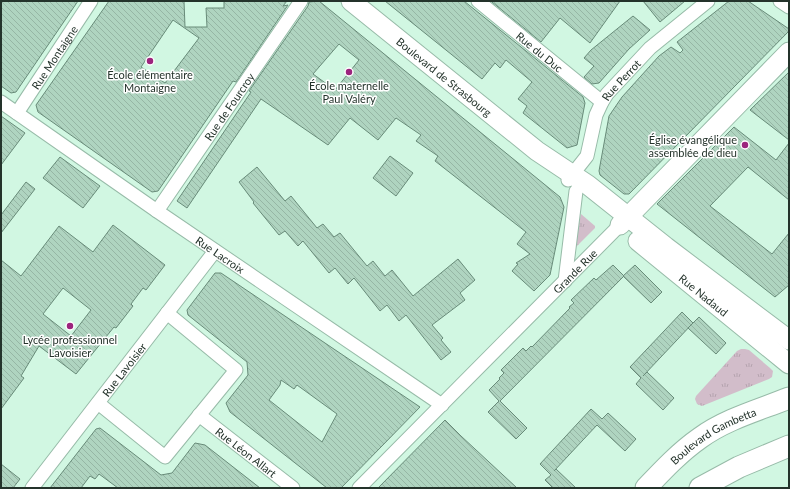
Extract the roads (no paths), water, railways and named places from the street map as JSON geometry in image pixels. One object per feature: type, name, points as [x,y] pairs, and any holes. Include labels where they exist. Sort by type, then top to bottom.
[{"type":"main road","name":"Boulevard de Strasbourg","points":[[351,1],[537,152],[572,183],[624,222]]},
{"type":"main road","name":"Grande Rue","points":[[624,222],[789,52]]},
{"type":"main road","name":"Rue Nadaud","points":[[624,222],[789,340]]},
{"type":"main road","name":"Rue Nadaud","points":[[624,222],[789,364]]},
{"type":"main road","name":"Boulevard Gambetta","points":[[646,488],[677,456],[701,437],[734,420],[789,398]]},
{"type":"main road","points":[[707,484],[748,454],[789,436]]},
{"type":"main road","points":[[707,484],[739,467],[789,446]]},
{"type":"street","name":"Rue Montaigne","points":[[17,113],[91,1]]},
{"type":"street","name":"Rue de Fourcroy","points":[[157,211],[301,1]]},
{"type":"street","name":"Rue du Duc","points":[[478,1],[602,102]]},
{"type":"street","name":"Rue Perrot","points":[[572,183],[589,151],[596,116],[607,94],[650,48],[708,1]]},
{"type":"street","points":[[780,1],[789,7]]},
{"type":"street","name":"Rue Lacroix","points":[[1,102],[215,251],[442,405]]},
{"type":"street","points":[[565,281],[572,183]]},
{"type":"street","name":"Grande Rue","points":[[359,488],[624,222]]},
{"type":"street","name":"Rue Lavoisier","points":[[32,488],[215,251]]},
{"type":"street","points":[[98,403],[165,457],[236,370],[167,313]]},
{"type":"street","name":"Rue Léon Allart","points":[[200,415],[293,488]]},
{"type":"place","name":"École élémentaire Montaigne","points":[[150,61]]},
{"type":"place","name":"École maternelle Paul Valéry","points":[[349,72]]},
{"type":"place","name":"Église évangélique assemblée de dieu","points":[[745,145]]},
{"type":"place","name":"Lycée professionnel Lavoisier","points":[[70,326]]}]
